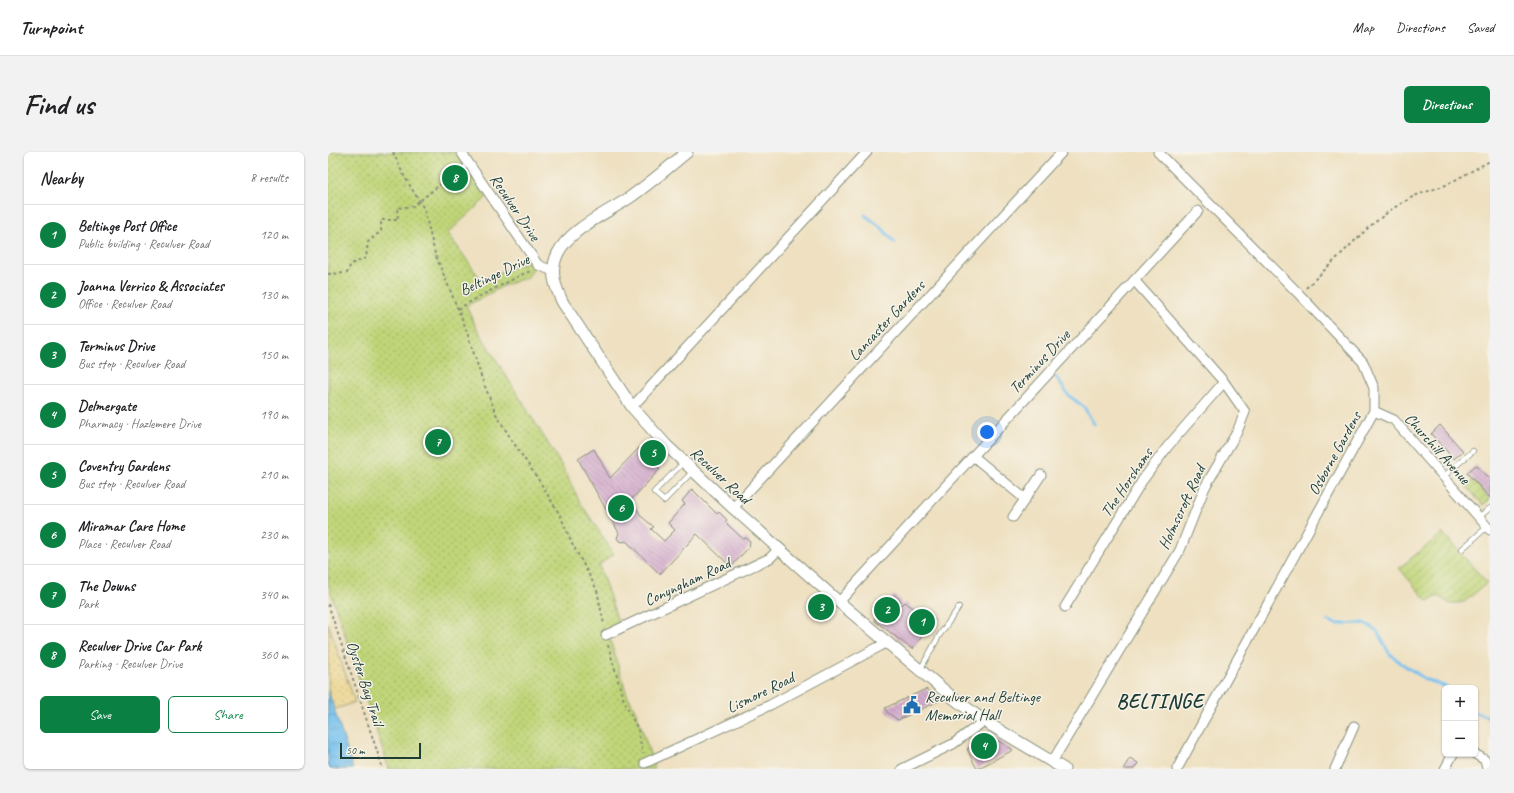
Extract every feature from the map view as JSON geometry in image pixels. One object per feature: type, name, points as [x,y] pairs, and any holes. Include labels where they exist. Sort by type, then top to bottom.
[{"type":"street","name":"Reculver Drive","points":[[461,152],[538,265],[548,269]]},
{"type":"street","name":"Reculver Road","points":[[687,152],[630,197],[567,239],[548,269],[563,303],[632,407],[648,427],[693,471],[838,602],[952,698],[984,721],[1064,769]]},
{"type":"street","points":[[632,407],[867,152]]},
{"type":"street","name":"Lancaster Gardens","points":[[733,508],[1062,152]]},
{"type":"street","name":"Osborne Gardens","points":[[1158,152],[1299,294],[1363,362],[1374,388],[1374,411],[1178,769]]},
{"type":"street","name":"Terminus Drive","points":[[838,602],[1198,211]]},
{"type":"street","name":"Beltinge Drive","points":[[531,271],[548,269]]},
{"type":"street","name":"Holmscroft Road","points":[[1052,762],[1180,550],[1205,487],[1237,432],[1245,412],[1224,382],[1134,280]]},
{"type":"street","name":"The Horshams","points":[[1065,607],[1142,481],[1168,446],[1224,382]]},
{"type":"street","name":"Churchill Avenue","points":[[1374,411],[1394,420],[1489,528]]},
{"type":"street","points":[[973,456],[1025,499]]},
{"type":"street","points":[[1013,517],[1041,475]]},
{"type":"street","name":"Conyngham Road","points":[[606,635],[770,558],[779,549]]},
{"type":"street","name":"Lismore Road","points":[[645,763],[770,705],[886,643]]},
{"type":"street","points":[[902,769],[953,744],[984,721]]},
{"type":"street","points":[[1335,769],[1354,726]]},
{"type":"street","points":[[1478,756],[1485,760],[1487,769]]},
{"type":"street","points":[[1445,769],[1451,757]]},
{"type":"lane","points":[[456,173],[469,164]]},
{"type":"lane","points":[[1443,476],[1473,451]]},
{"type":"lane","points":[[684,462],[654,492],[664,501],[693,471]]},
{"type":"lane","points":[[1479,517],[1490,508]]},
{"type":"lane","points":[[1462,549],[1489,528]]},
{"type":"lane","points":[[919,671],[939,636],[959,607]]},
{"type":"path","points":[[393,152],[402,174],[424,209],[435,254],[465,326],[482,379],[496,414],[510,439],[540,482],[560,515],[572,543],[597,590],[606,635],[623,698],[638,730],[645,763]]},
{"type":"path","points":[[1299,294],[1369,227],[1392,209],[1414,196],[1446,185],[1490,161]]},
{"type":"path","points":[[328,274],[347,273],[351,264],[366,258],[368,242],[381,231],[381,220],[398,220],[397,208],[413,206],[419,203],[456,173]]},
{"type":"path","name":"Beltinge Drive","points":[[458,309],[525,272],[531,271]]},
{"type":"path","name":"Oyster Bay Trail","points":[[328,604],[383,769]]},
{"type":"green space","points":[[328,152],[455,152],[487,197],[448,233],[481,280],[532,260],[534,266],[528,277],[505,285],[466,306],[476,327],[562,466],[580,502],[614,554],[599,565],[619,624],[607,630],[626,692],[637,714],[655,769],[389,769],[328,584]]},
{"type":"green space","points":[[1473,480],[1490,499],[1483,505],[1466,486]]},
{"type":"green space","points":[[1443,533],[1487,583],[1464,602],[1450,604],[1438,596],[1427,601],[1399,568]]},
{"type":"sand","points":[[328,623],[355,702],[328,712]]},
{"type":"water","points":[[328,690],[353,769],[328,769]]},
{"type":"building","points":[[1440,425],[1463,451],[1454,459],[1431,434]]},
{"type":"building","points":[[639,448],[660,469],[631,500],[642,517],[654,527],[651,529],[664,541],[675,530],[668,523],[685,504],[682,501],[692,489],[717,514],[719,512],[727,520],[725,522],[743,539],[746,538],[750,541],[749,547],[731,567],[697,534],[660,574],[626,541],[619,541],[617,538],[619,533],[578,459],[594,449],[610,478]]},
{"type":"building","points":[[1476,465],[1490,480],[1490,498],[1467,473]]},
{"type":"building","points":[[894,595],[901,601],[900,603],[902,605],[905,602],[918,612],[922,609],[935,620],[912,649],[875,621],[875,616]]},
{"type":"building","name":"Reculver and Beltinge Memorial Hall","points":[[926,689],[938,698],[939,701],[898,720],[887,712],[885,708]]},
{"type":"building","points":[[991,736],[1013,750],[977,769],[967,749],[980,743],[978,739],[983,737],[984,739]]},
{"type":"building","points":[[1130,758],[1138,763],[1134,769],[1123,769]]},
{"type":"waterway","points":[[865,215],[882,228],[894,242]]},
{"type":"waterway","points":[[1056,377],[1068,395],[1084,407],[1094,424]]},
{"type":"waterway","points":[[1328,621],[1337,624],[1363,623],[1370,626],[1377,631],[1389,653],[1401,663],[1425,679],[1442,685]]},
{"type":"waterway","points":[[1478,713],[1490,718]]},
{"type":"place","name":"Reculver Drive Car Park","points":[[455,178]]},
{"type":"place","name":"The Downs","points":[[438,442]]},
{"type":"place","name":"Coventry Gardens","points":[[653,453]]},
{"type":"place","name":"Miramar Care Home","points":[[621,508]]},
{"type":"place","name":"Terminus Drive","points":[[821,607]]},
{"type":"place","name":"Joanna Verrico & Associates","points":[[887,610]]},
{"type":"place","name":"Beltinge Post Office","points":[[922,622]]},
{"type":"place","name":"Reculver and Beltinge Memorial Hall","points":[[912,705]]},
{"type":"place","name":"Delmergate","points":[[984,746]]},
{"type":"district","name":"BELTINGE","points":[[1160,701]]}]
